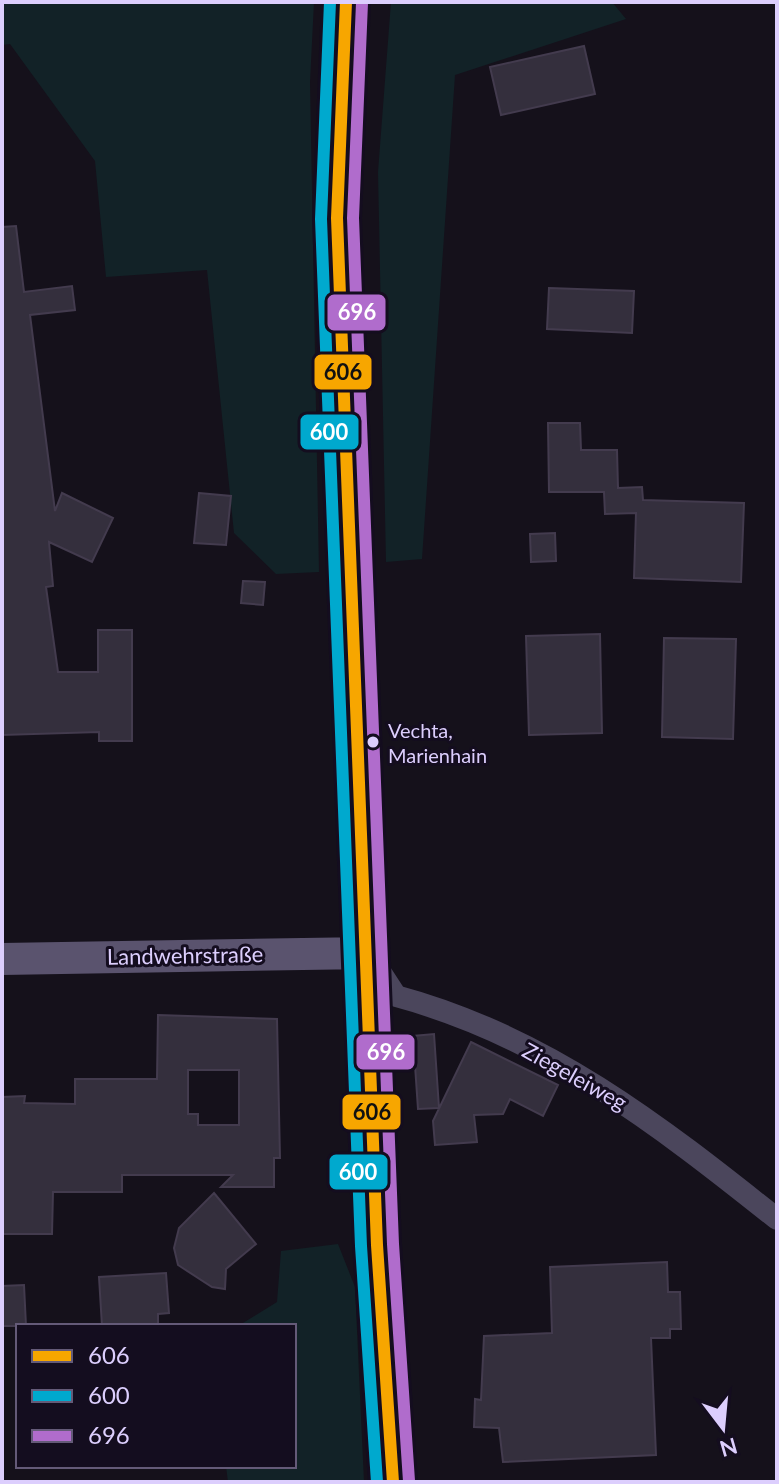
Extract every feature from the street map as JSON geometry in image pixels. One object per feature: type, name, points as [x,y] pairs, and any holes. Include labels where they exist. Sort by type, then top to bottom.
[{"type":"main road","points":[[346,2],[337,218],[377,1245],[393,1482]]},
{"type":"main road","name":"Landwehrstraße","points":[[2,959],[368,953]]},
{"type":"street","name":"Ziegeleiweg","points":[[368,953],[396,996],[423,1003],[512,1040],[585,1078],[654,1121],[777,1219]]},
{"type":"shaded area","points":[[2,2],[314,2],[310,82],[319,572],[276,574],[234,533],[207,270],[106,277],[95,161],[10,44],[2,45]]},
{"type":"shaded area","points":[[391,2],[612,2],[626,19],[455,75],[422,559],[386,562],[378,172]]},
{"type":"shaded area","points":[[338,1244],[355,1287],[364,1482],[228,1482],[226,1468],[296,1468],[296,1324],[241,1324],[277,1302],[281,1251]]},
{"type":"building","points":[[584,46],[595,94],[501,115],[490,67]]},
{"type":"building","points":[[16,226],[24,292],[72,286],[75,310],[30,315],[55,511],[62,493],[113,518],[92,562],[49,542],[53,586],[46,587],[58,672],[98,672],[98,630],[132,630],[132,741],[99,741],[99,732],[2,735],[2,227]]},
{"type":"building","points":[[549,288],[634,291],[632,333],[547,329]]},
{"type":"building","points":[[548,423],[580,423],[581,450],[617,450],[618,488],[642,487],[643,500],[744,503],[741,582],[634,578],[636,513],[605,514],[604,492],[549,492]]},
{"type":"building","points":[[199,493],[231,496],[226,545],[194,543]]},
{"type":"building","points":[[555,533],[556,561],[531,562],[530,534]]},
{"type":"building","points":[[243,581],[265,582],[263,605],[241,603]]},
{"type":"building","points":[[600,634],[602,733],[529,735],[526,636]]},
{"type":"building","points":[[664,638],[736,639],[733,739],[662,737]]},
{"type":"building","points":[[158,1015],[277,1019],[280,1158],[274,1158],[274,1187],[221,1187],[233,1175],[122,1175],[122,1192],[53,1192],[52,1234],[2,1234],[2,1097],[25,1096],[24,1103],[75,1104],[75,1079],[157,1079]],"holes":[[[188,1070],[239,1070],[239,1125],[198,1125],[198,1114],[188,1114]]]},
{"type":"building","points":[[434,1034],[439,1108],[418,1109],[413,1036]]},
{"type":"building","points":[[471,1042],[558,1085],[543,1116],[510,1099],[503,1114],[474,1115],[477,1142],[435,1145],[433,1121]]},
{"type":"building","points":[[214,1193],[256,1244],[226,1269],[225,1289],[212,1287],[178,1265],[174,1248],[179,1228]]},
{"type":"building","points":[[667,1262],[668,1292],[680,1292],[681,1329],[670,1329],[670,1338],[651,1338],[656,1455],[503,1462],[499,1428],[474,1427],[475,1399],[481,1400],[484,1336],[552,1333],[550,1267]]},
{"type":"building","points":[[166,1273],[169,1313],[158,1314],[158,1324],[102,1324],[99,1277]]},
{"type":"building","points":[[24,1285],[26,1324],[2,1326],[2,1286]]},
{"type":"transit line","name":"600","points":[[330,2],[321,219],[361,1246],[377,1482]]},
{"type":"transit line","name":"606","points":[[346,2],[337,218],[377,1245],[393,1482]]},
{"type":"transit line","name":"696","points":[[362,3],[353,218],[393,1244],[409,1481]]},
{"type":"place","name":"Vechta, Marienhain","points":[[373,742]]}]
